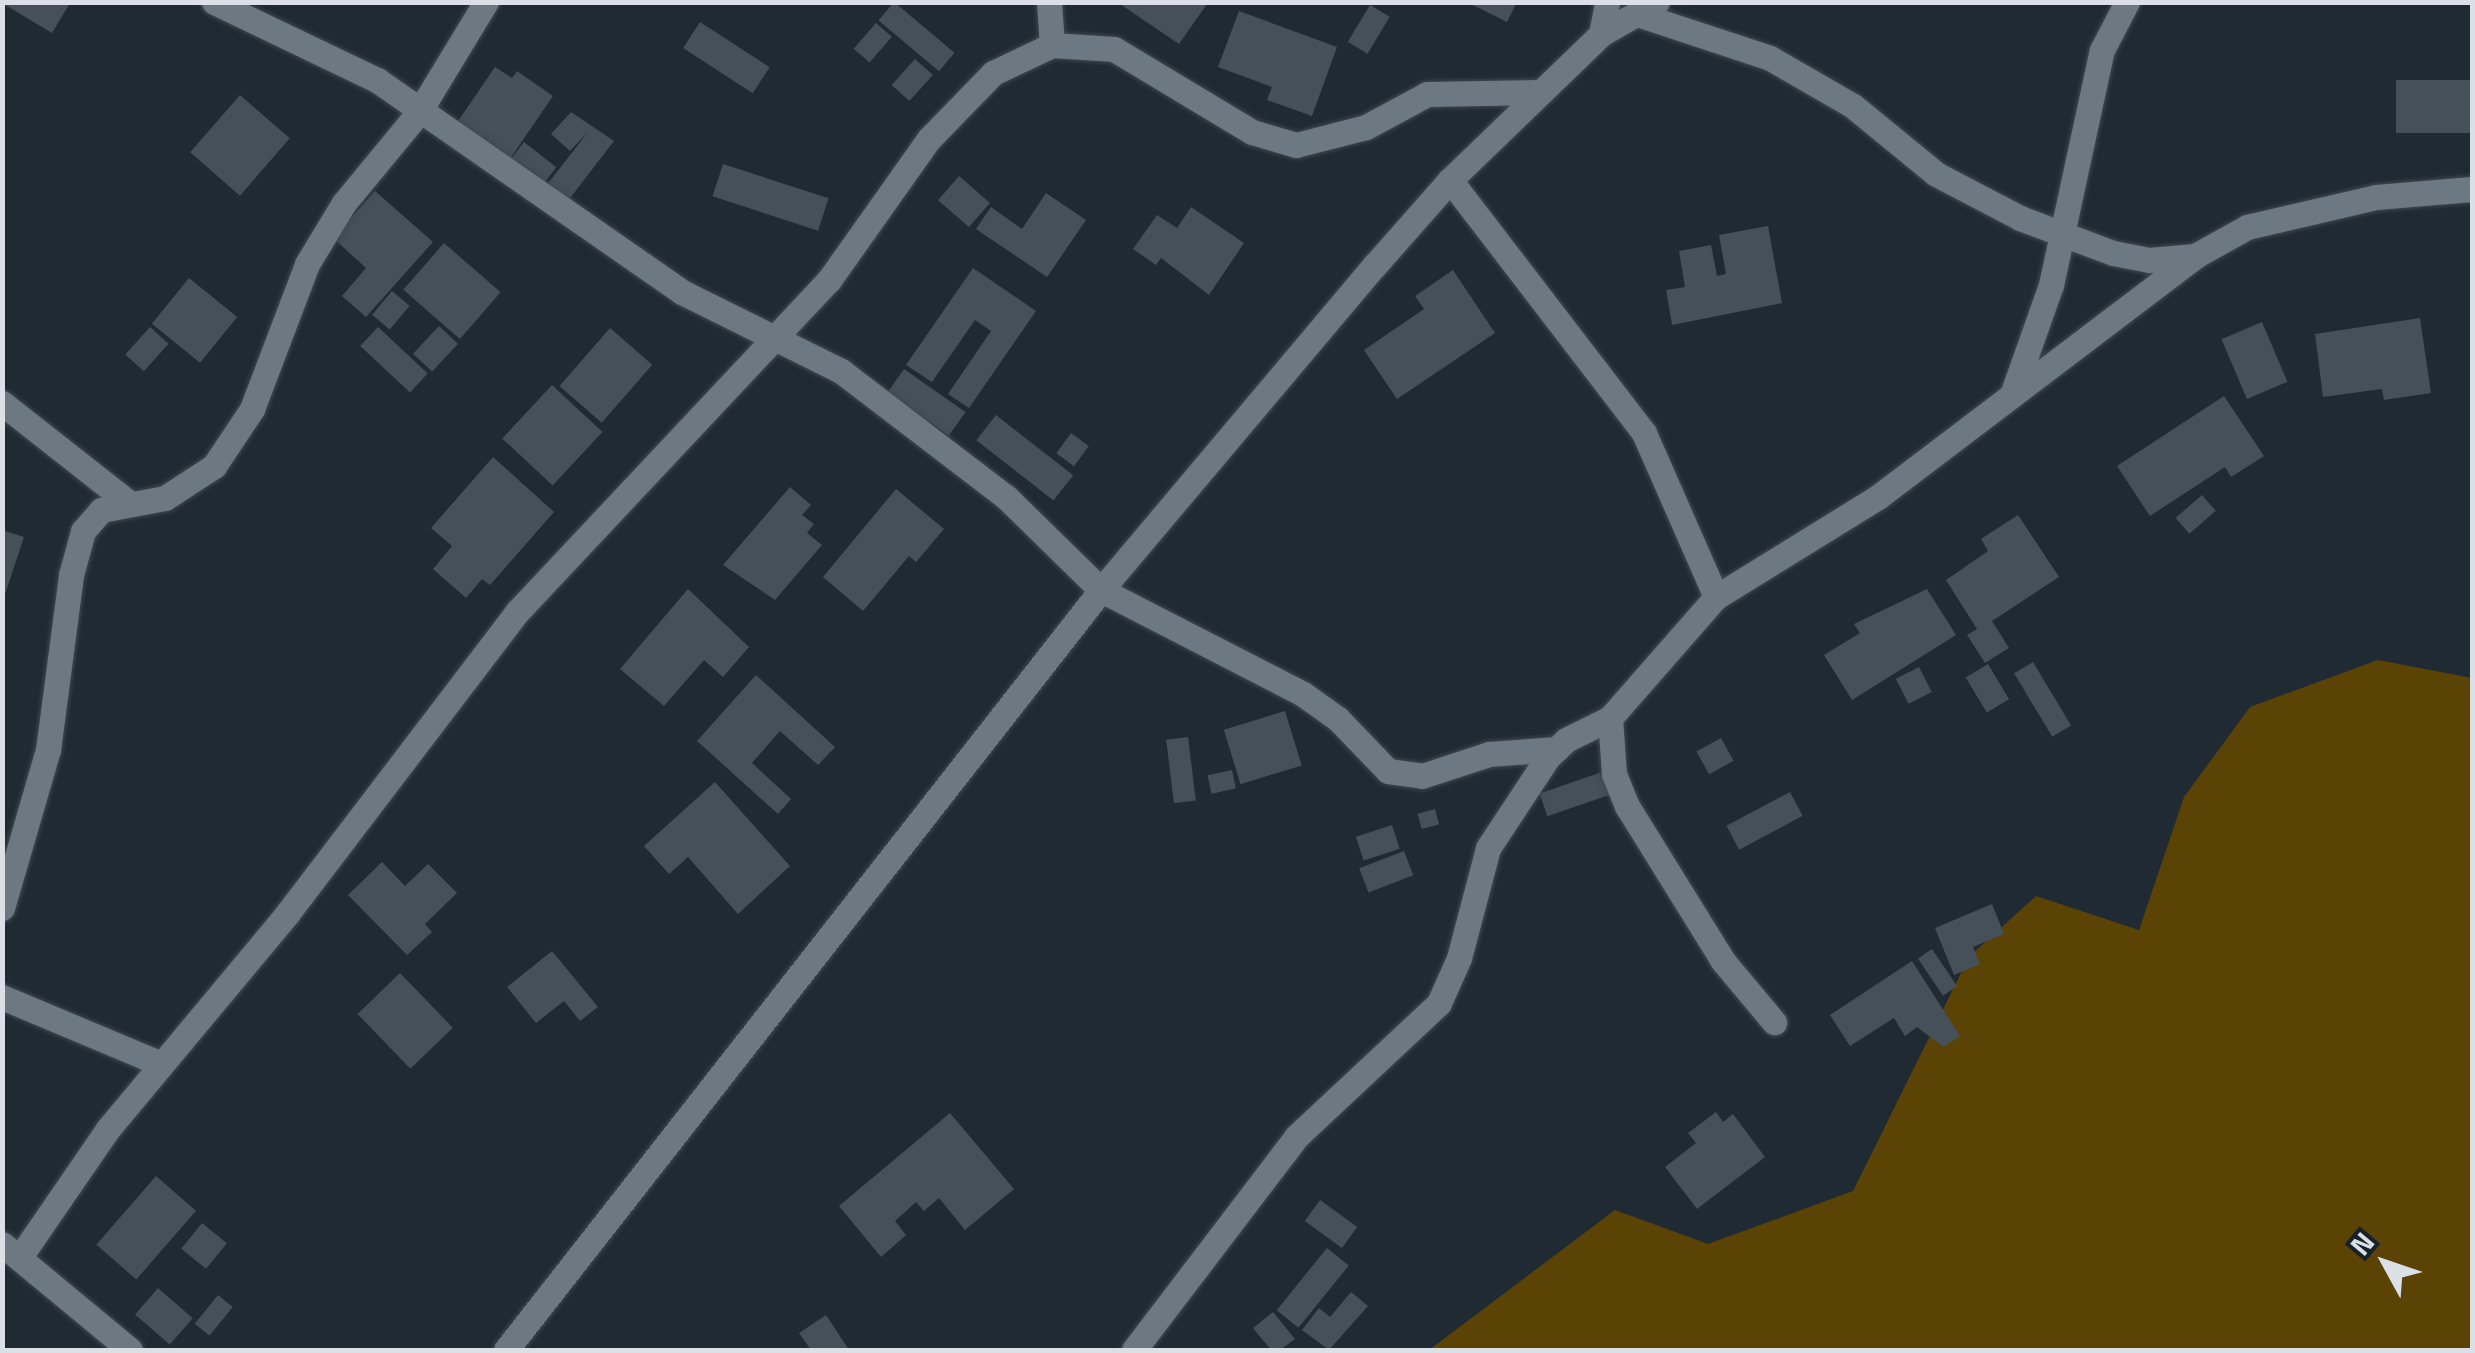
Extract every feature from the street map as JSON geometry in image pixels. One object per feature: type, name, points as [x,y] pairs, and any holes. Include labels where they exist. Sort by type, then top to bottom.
[{"type":"street","points":[[214,2],[342,60],[682,292],[776,336],[916,423],[1056,541],[1101,590],[1303,694],[1388,771],[1422,776],[1489,754],[1557,749]]},
{"type":"street","points":[[2,908],[48,750],[70,575],[83,532],[101,510],[165,498],[214,466],[252,409],[308,264],[344,203],[419,112],[486,2]]},
{"type":"street","points":[[1049,2],[1052,44]]},
{"type":"street","points":[[1601,34],[1607,2]]},
{"type":"street","points":[[2012,395],[2062,236],[2102,50],[2128,2]]},
{"type":"street","points":[[506,1350],[1101,590],[1450,180],[1601,34],[1647,8],[1770,58],[1852,106],[1936,174],[2062,236],[2149,260],[2196,256]]},
{"type":"street","points":[[130,1350],[12,1249],[159,1063],[288,914],[518,611],[861,242],[958,105],[993,73],[1052,44],[1114,49],[1281,144],[1313,144],[1366,127],[1427,94],[1541,92]]},
{"type":"street","points":[[1450,180],[1532,280],[1644,433],[1688,521],[1716,596]]},
{"type":"street","points":[[1134,1350],[1296,1137],[1439,1003],[1459,958],[1488,848],[1557,749],[1610,718],[1716,596],[1878,497],[2196,256],[2247,226],[2310,209],[2472,189]]},
{"type":"street","points":[[2,403],[128,502]]},
{"type":"street","points":[[1610,718],[1614,774],[1627,806],[1723,961],[1774,1022]]},
{"type":"street","points":[[2,997],[159,1063]]},
{"type":"shaded area","points":[[2378,660],[2472,678],[2472,1350],[1429,1350],[1615,1210],[1708,1244],[1853,1191],[1969,957],[2036,896],[2139,930],[2184,797],[2250,707]]},
{"type":"building","points":[[894,2],[955,53],[939,71],[879,20]]},
{"type":"building","points":[[1117,2],[1205,2],[1207,4],[1179,44]]},
{"type":"building","points":[[1467,2],[1517,2],[1507,22]]},
{"type":"building","points":[[2,3],[70,3],[52,33]]},
{"type":"building","points":[[1370,5],[1390,17],[1368,54],[1348,42]]},
{"type":"building","points":[[1239,11],[1337,47],[1312,116],[1267,100],[1272,87],[1218,67]]},
{"type":"building","points":[[700,22],[770,67],[753,93],[683,48]]},
{"type":"building","points":[[876,23],[892,37],[870,62],[854,49]]},
{"type":"building","points":[[915,59],[933,75],[909,101],[892,85]]},
{"type":"building","points":[[495,67],[512,78],[517,71],[553,96],[505,166],[452,130]]},
{"type":"building","points":[[2396,80],[2472,80],[2472,133],[2396,133]]},
{"type":"building","points":[[240,95],[290,138],[240,196],[190,152]]},
{"type":"building","points":[[571,112],[614,141],[567,202],[546,186],[588,132],[570,151],[551,134]]},
{"type":"building","points":[[524,142],[556,167],[542,186],[509,161]]},
{"type":"building","points":[[723,164],[829,198],[818,231],[712,196]]},
{"type":"building","points":[[959,176],[990,203],[969,227],[938,200]]},
{"type":"building","points":[[375,191],[433,242],[366,317],[342,296],[366,268],[333,238]]},
{"type":"building","points":[[1046,193],[1086,220],[1047,277],[976,229],[991,207],[1022,229]]},
{"type":"building","points":[[1191,207],[1244,243],[1209,295],[1161,258],[1156,265],[1133,249],[1157,215],[1177,228]]},
{"type":"building","points":[[1768,226],[1782,303],[1672,325],[1666,290],[1685,287],[1679,251],[1711,245],[1717,276],[1726,274],[1719,235]]},
{"type":"building","points":[[444,243],[501,292],[460,339],[403,290]]},
{"type":"building","points":[[973,268],[1036,311],[969,408],[948,394],[991,331],[975,320],[932,382],[906,365]]},
{"type":"building","points":[[1453,270],[1495,333],[1397,399],[1364,350],[1424,309],[1415,296]]},
{"type":"building","points":[[189,278],[237,317],[200,363],[152,324]]},
{"type":"building","points":[[392,291],[410,306],[390,330],[372,315]]},
{"type":"building","points":[[2420,318],[2431,393],[2384,400],[2382,389],[2323,397],[2315,334]]},
{"type":"building","points":[[2262,322],[2287,382],[2247,399],[2221,339]]},
{"type":"building","points":[[439,326],[458,344],[432,372],[413,354]]},
{"type":"building","points":[[150,327],[169,344],[144,371],[125,354]]},
{"type":"building","points":[[378,327],[428,373],[410,392],[360,346]]},
{"type":"building","points":[[610,328],[652,365],[602,423],[559,386]]},
{"type":"building","points":[[904,369],[965,412],[949,436],[887,393]]},
{"type":"building","points":[[552,385],[602,432],[553,485],[502,438]]},
{"type":"building","points":[[2224,396],[2264,456],[2231,477],[2225,467],[2150,516],[2117,466]]},
{"type":"building","points":[[996,415],[1073,475],[1054,501],[976,440]]},
{"type":"building","points":[[1071,433],[1089,446],[1074,466],[1056,453]]},
{"type":"building","points":[[493,457],[554,512],[490,585],[482,579],[466,598],[433,569],[452,546],[431,528]]},
{"type":"building","points":[[790,487],[811,505],[802,515],[814,524],[807,533],[822,545],[775,600],[723,565]]},
{"type":"building","points":[[896,489],[944,529],[916,562],[909,556],[863,611],[823,577]]},
{"type":"building","points":[[2202,495],[2216,511],[2189,534],[2176,518]]},
{"type":"building","points":[[2018,515],[2059,577],[1992,621],[2009,648],[1985,663],[1967,635],[1977,629],[1946,580],[1988,551],[1981,539]]},
{"type":"building","points":[[2,530],[24,537],[3,600],[2,600]]},
{"type":"building","points":[[688,589],[749,647],[723,677],[704,660],[664,706],[620,669]]},
{"type":"building","points":[[1927,589],[1956,635],[1852,700],[1824,655],[1860,633],[1854,624]]},
{"type":"building","points":[[2033,662],[2071,725],[2052,737],[2014,673]]},
{"type":"building","points":[[1988,664],[2009,699],[1987,713],[1966,677]]},
{"type":"building","points":[[1919,667],[1932,692],[1909,704],[1896,679]]},
{"type":"building","points":[[756,675],[835,747],[818,765],[780,731],[752,763],[791,799],[778,814],[697,741]]},
{"type":"building","points":[[1285,711],[1302,766],[1240,784],[1224,730]]},
{"type":"building","points":[[1188,737],[1196,801],[1174,803],[1166,740]]},
{"type":"building","points":[[1721,738],[1734,761],[1709,774],[1697,752]]},
{"type":"building","points":[[1232,770],[1236,789],[1211,794],[1208,775]]},
{"type":"building","points":[[1602,772],[1610,795],[1547,816],[1540,793]]},
{"type":"building","points":[[715,782],[790,866],[738,914],[688,857],[669,874],[644,846]]},
{"type":"building","points":[[1790,792],[1803,816],[1739,850],[1726,826]]},
{"type":"building","points":[[1435,809],[1439,824],[1422,829],[1418,814]]},
{"type":"building","points":[[1392,825],[1400,849],[1364,861],[1356,837]]},
{"type":"building","points":[[1404,851],[1413,875],[1369,892],[1359,868]]},
{"type":"building","points":[[382,862],[405,886],[428,864],[457,893],[425,924],[432,932],[407,955],[348,895]]},
{"type":"building","points":[[1992,904],[2004,934],[1973,947],[1980,964],[1954,975],[1935,928]]},
{"type":"building","points":[[1932,949],[1957,986],[1943,996],[1918,959]]},
{"type":"building","points":[[552,951],[598,1007],[580,1021],[564,1001],[536,1023],[507,987]]},
{"type":"building","points":[[1912,961],[1960,1036],[1943,1047],[1917,1027],[1905,1036],[1894,1018],[1850,1046],[1830,1015]]},
{"type":"building","points":[[400,973],[453,1028],[410,1069],[358,1014]]},
{"type":"building","points":[[1716,1112],[1723,1122],[1733,1114],[1765,1157],[1697,1209],[1665,1167],[1696,1143],[1688,1133]]},
{"type":"building","points":[[950,1113],[1014,1189],[965,1230],[939,1198],[924,1211],[916,1202],[895,1221],[906,1235],[881,1257],[839,1206]]},
{"type":"building","points":[[156,1176],[196,1211],[136,1279],[96,1245]]},
{"type":"building","points":[[1320,1200],[1357,1227],[1342,1248],[1305,1221]]},
{"type":"building","points":[[202,1223],[227,1243],[206,1269],[181,1249]]},
{"type":"building","points":[[1327,1248],[1349,1266],[1298,1328],[1277,1310]]},
{"type":"building","points":[[158,1288],[193,1318],[170,1345],[135,1314]]},
{"type":"building","points":[[1351,1292],[1368,1306],[1329,1350],[1302,1330],[1319,1308],[1330,1317]]},
{"type":"building","points":[[218,1295],[233,1307],[209,1336],[195,1324]]},
{"type":"building","points":[[1273,1312],[1295,1339],[1280,1350],[1271,1350],[1253,1328]]},
{"type":"building","points":[[826,1315],[849,1350],[811,1350],[799,1333]]}]
